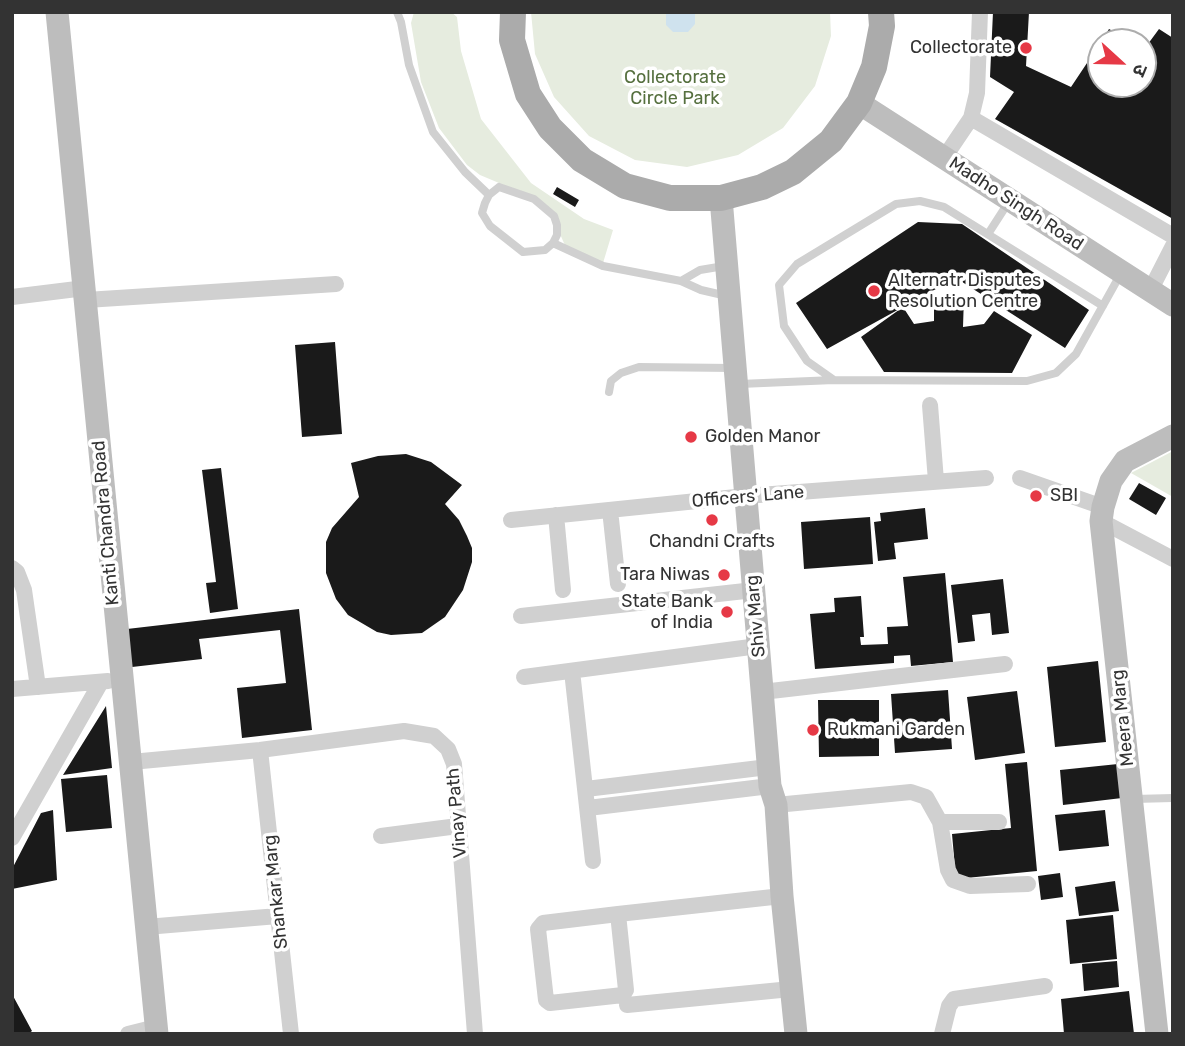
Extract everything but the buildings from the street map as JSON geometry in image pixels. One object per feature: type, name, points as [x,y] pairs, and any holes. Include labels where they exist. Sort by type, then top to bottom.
[{"type":"main road","points":[[513,12],[512,40],[528,93],[550,128],[582,160],[625,186],[670,198],[722,198],[762,187],[793,173],[831,141],[859,103],[874,67],[882,26],[881,12]]},
{"type":"street","name":"Kanti Chandra Road","points":[[57,12],[85,294],[111,681],[131,762],[156,1030]]},
{"type":"street","points":[[944,158],[971,118],[977,93],[980,12]]},
{"type":"street","name":"Madho Singh Road","points":[[859,103],[1173,306]]},
{"type":"street","points":[[971,118],[1173,236]]},
{"type":"street","name":"Shiv Marg","points":[[722,198],[762,692],[796,1034]]},
{"type":"street","points":[[1150,291],[1173,246]]},
{"type":"street","points":[[12,297],[336,284]]},
{"type":"street","points":[[930,405],[936,481]]},
{"type":"street","name":"Meera Marg","points":[[1157,1034],[1102,514],[1111,481],[1125,461],[1173,436]]},
{"type":"street","name":"Officers' Lane","points":[[511,520],[746,496],[986,478]]},
{"type":"street","points":[[1020,478],[1102,514],[1173,559]]},
{"type":"street","points":[[610,510],[618,584]]},
{"type":"street","points":[[556,515],[563,590]]},
{"type":"street","points":[[14,574],[24,590],[38,687]]},
{"type":"street","points":[[522,615],[754,590]]},
{"type":"street","points":[[524,677],[758,646]]},
{"type":"street","points":[[762,692],[1006,664]]},
{"type":"street","points":[[572,671],[593,861]]},
{"type":"street","points":[[12,689],[111,681]]},
{"type":"street","points":[[12,838],[111,681]]},
{"type":"street","name":"Vinay Path","points":[[131,762],[260,750],[404,731],[434,736],[448,749],[454,764],[475,1034]]},
{"type":"street","name":"Shankar Marg","points":[[260,750],[291,1034]]},
{"type":"street","points":[[586,789],[771,786],[911,792],[926,797],[940,822],[948,870],[953,880],[970,886],[1028,884]]},
{"type":"street","points":[[588,808],[771,786]]},
{"type":"street","points":[[940,822],[999,822]]},
{"type":"street","points":[[381,836],[458,826]]},
{"type":"street","points":[[618,914],[626,990],[623,995],[550,1003],[546,1000],[538,929],[543,923],[618,914],[782,896]]},
{"type":"street","points":[[146,927],[278,916]]},
{"type":"street","points":[[942,1034],[949,1006],[954,999],[1045,986]]},
{"type":"street","points":[[627,1005],[791,989]]},
{"type":"street","points":[[128,1034],[156,1030]]},
{"type":"lane","points":[[397,12],[409,65],[433,132],[465,172],[489,195]]},
{"type":"lane","points":[[401,22],[406,12]]},
{"type":"lane","points":[[499,187],[534,199],[547,208],[557,225],[553,243],[545,250],[534,253],[523,252],[508,242],[490,226],[482,213],[489,195],[499,187]]},
{"type":"lane","points":[[988,234],[1009,200]]},
{"type":"lane","points":[[834,380],[807,361],[785,326],[779,285],[797,264],[896,204],[920,201],[944,207],[1103,306]]},
{"type":"lane","points":[[553,243],[603,266],[681,281],[701,290],[730,296]]},
{"type":"lane","points":[[681,281],[700,270],[727,266]]},
{"type":"lane","points":[[609,392],[611,381],[621,373],[639,367],[736,377],[1027,381],[1056,373],[1076,354],[1122,273]]},
{"type":"lane","points":[[1131,799],[1173,798]]},
{"type":"green space","points":[[414,12],[451,12],[457,17],[461,51],[481,119],[531,183],[584,219],[613,230],[603,263],[567,250],[553,218],[518,191],[480,175],[467,165],[439,128],[421,82],[411,23]]},
{"type":"green space","name":"Collectorate Circle Park","points":[[531,12],[830,12],[831,36],[815,86],[783,128],[738,155],[687,167],[635,160],[589,136],[554,97],[535,54]]},
{"type":"green space","points":[[1173,451],[1173,497],[1131,473]]},
{"type":"water","points":[[666,12],[695,12],[695,24],[688,32],[673,32],[666,25]]},
{"type":"place","name":"Collectorate","points":[[1026,48]]},
{"type":"place","name":"Alternatr Disputes Resolution Centre","points":[[874,291]]},
{"type":"place","name":"Golden Manor","points":[[691,437]]},
{"type":"place","name":"SBI","points":[[1036,496]]},
{"type":"place","name":"Chandni Crafts","points":[[712,520]]},
{"type":"place","name":"Tara Niwas","points":[[724,575]]},
{"type":"place","name":"State Bank of India","points":[[727,612]]},
{"type":"place","name":"Rukmani Garden","points":[[813,730]]}]
